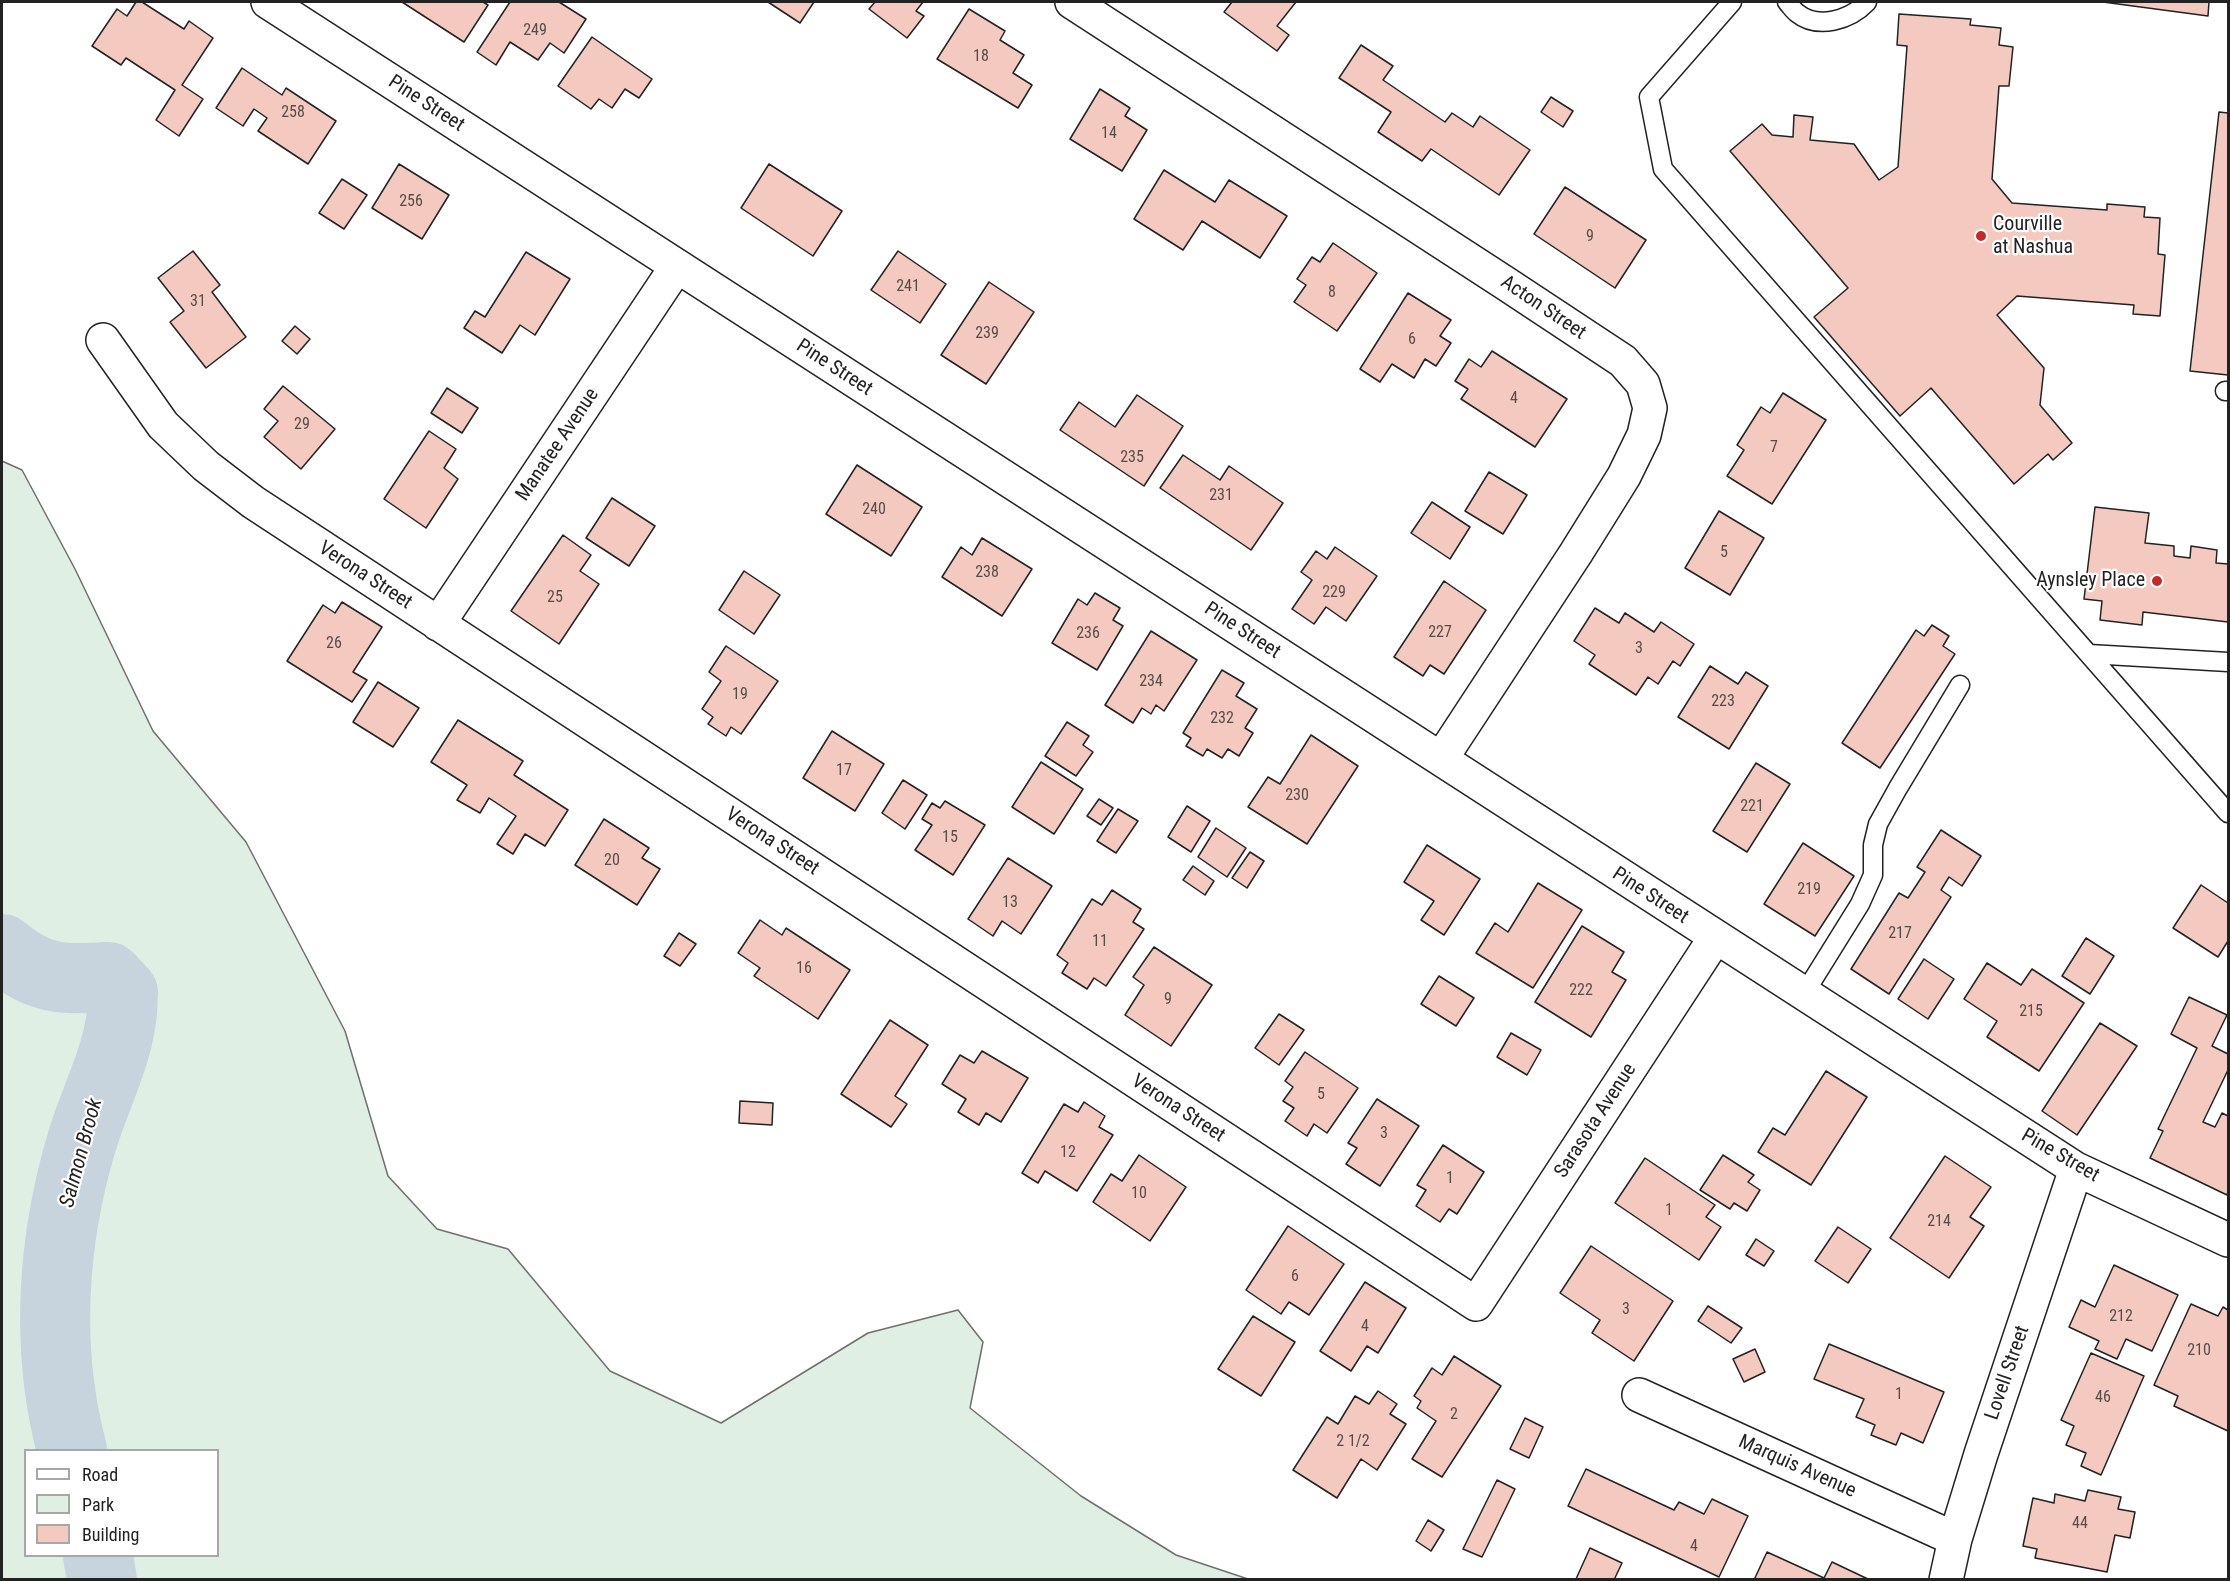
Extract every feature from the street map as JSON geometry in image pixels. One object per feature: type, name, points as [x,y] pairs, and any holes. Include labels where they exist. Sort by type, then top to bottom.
[{"type":"street","name":"Pine Street","points":[[268,2],[2076,1169],[2229,1240]]},
{"type":"street","name":"Acton Street","points":[[1072,2],[1506,282],[1623,361],[1643,384],[1650,408],[1644,435],[1624,476],[1441,759]]},
{"type":"street","name":"Manatee Avenue","points":[[438,624],[677,266]]},
{"type":"street","name":"Verona Street","points":[[103,340],[163,425],[206,466],[252,502],[1476,1304]]},
{"type":"street","name":"Sarasota Avenue","points":[[1476,1304],[1715,938]]},
{"type":"street","name":"Lovell Street","points":[[1946,1580],[1984,1443],[2076,1169]]},
{"type":"street","name":"Marquis Avenue","points":[[1639,1395],[1956,1539]]},
{"type":"lane","points":[[1732,2],[1649,97],[1663,169],[2229,813]]},
{"type":"lane","points":[[1787,2],[1797,14],[1816,22],[1841,20],[1867,2]]},
{"type":"lane","points":[[2090,654],[2229,662]]},
{"type":"lane","points":[[1804,994],[1860,904],[1873,875],[1873,845],[1878,824],[1960,685]]},
{"type":"green space","points":[[2,461],[22,470],[75,569],[153,731],[246,842],[345,1031],[388,1176],[437,1229],[508,1249],[610,1371],[721,1423],[868,1333],[958,1310],[983,1342],[970,1408],[1081,1496],[1176,1555],[1248,1579],[2,1579]]},
{"type":"building","points":[[136,2],[142,2],[184,29],[189,21],[213,38],[182,85],[203,99],[179,136],[156,120],[175,90],[126,58],[121,65],[92,46],[117,9],[127,16]]},
{"type":"building","points":[[402,2],[483,2],[488,5],[464,42]]},
{"type":"building","points":[[510,2],[559,2],[586,19],[564,53],[550,43],[538,60],[510,42],[496,65],[477,52]]},
{"type":"building","points":[[768,2],[814,2],[800,23]]},
{"type":"building","points":[[875,2],[923,2],[916,11],[924,16],[907,38],[869,9]]},
{"type":"building","points":[[1232,2],[1296,2],[1277,26],[1289,35],[1277,51],[1224,12]]},
{"type":"building","points":[[2103,2],[2209,2],[2208,16]]},
{"type":"building","points":[[969,9],[1005,31],[1000,40],[1024,55],[1013,73],[1032,85],[1018,108],[937,59]]},
{"type":"building","name":"Courville at Nashua","points":[[1899,14],[1971,19],[1970,25],[2001,28],[1999,45],[2013,47],[2009,86],[1999,86],[1992,179],[2012,203],[2107,210],[2107,204],[2145,207],[2144,217],[2160,218],[2158,254],[2165,255],[2160,316],[2133,314],[2134,305],[2017,296],[1997,315],[2044,368],[2040,405],[2072,443],[2053,460],[2048,454],[2014,484],[1931,388],[1900,416],[1814,317],[1848,288],[1730,151],[1762,124],[1772,135],[1793,137],[1794,115],[1813,117],[1810,140],[1854,144],[1879,180],[1898,167],[1907,46],[1897,45]]},
{"type":"building","points":[[592,37],[652,79],[639,98],[625,89],[612,108],[599,99],[591,109],[558,86]]},
{"type":"building","points":[[1361,45],[1393,66],[1383,80],[1445,122],[1452,113],[1473,127],[1480,116],[1530,150],[1499,195],[1431,149],[1422,161],[1378,132],[1391,112],[1339,78]]},
{"type":"building","points":[[242,68],[282,95],[286,88],[336,121],[308,164],[258,131],[267,118],[254,109],[243,126],[216,108]]},
{"type":"building","points":[[1100,89],[1130,108],[1125,116],[1147,130],[1122,171],[1070,139]]},
{"type":"building","points":[[1551,97],[1573,111],[1563,127],[1541,112]]},
{"type":"building","points":[[2219,112],[2228,113],[2228,375],[2190,371]]},
{"type":"building","points":[[399,164],[449,195],[422,239],[372,208]]},
{"type":"building","points":[[769,164],[842,211],[813,256],[741,208]]},
{"type":"building","points":[[1164,170],[1215,202],[1229,180],[1287,216],[1260,258],[1202,221],[1183,250],[1134,219]]},
{"type":"building","points":[[342,179],[367,195],[344,229],[319,213]]},
{"type":"building","points":[[1565,187],[1646,240],[1615,288],[1534,234]]},
{"type":"building","points":[[1333,243],[1377,273],[1337,331],[1294,302],[1306,285],[1297,279],[1312,257],[1320,262]]},
{"type":"building","points":[[193,251],[220,285],[212,292],[246,337],[206,368],[170,322],[184,311],[158,278]]},
{"type":"building","points":[[898,251],[946,284],[920,323],[871,290]]},
{"type":"building","points":[[526,252],[570,279],[535,335],[520,325],[502,353],[464,328],[475,311],[485,317]]},
{"type":"building","points":[[989,282],[1034,312],[986,384],[941,355]]},
{"type":"building","points":[[1408,293],[1451,320],[1440,336],[1451,343],[1436,366],[1425,359],[1414,378],[1392,364],[1380,382],[1360,369]]},
{"type":"building","points":[[295,326],[310,339],[297,354],[282,341]]},
{"type":"building","points":[[1492,351],[1567,399],[1535,447],[1461,399],[1468,389],[1455,381],[1469,359],[1481,367]]},
{"type":"building","points":[[283,386],[335,429],[301,469],[264,437],[278,421],[264,409]]},
{"type":"building","points":[[447,388],[478,408],[462,433],[431,413]]},
{"type":"building","points":[[1783,393],[1826,420],[1772,504],[1727,476],[1744,450],[1737,445],[1761,407],[1770,413]]},
{"type":"building","points":[[1137,395],[1183,426],[1144,486],[1060,430],[1079,402],[1115,427]]},
{"type":"building","points":[[429,431],[456,449],[444,468],[458,479],[426,528],[384,499]]},
{"type":"building","points":[[1183,455],[1220,480],[1229,466],[1283,503],[1251,550],[1160,488]]},
{"type":"building","points":[[857,465],[922,507],[891,556],[826,514]]},
{"type":"building","points":[[1489,472],[1527,495],[1503,534],[1465,511]]},
{"type":"building","points":[[612,498],[655,526],[629,566],[586,538]]},
{"type":"building","points":[[1432,502],[1470,527],[1450,559],[1411,533]]},
{"type":"building","name":"Aynsley Place","points":[[2095,507],[2149,513],[2145,543],[2174,546],[2174,556],[2190,558],[2191,546],[2217,550],[2216,563],[2228,564],[2228,622],[2143,612],[2142,625],[2100,620],[2102,601],[2084,599]]},
{"type":"building","points":[[1719,511],[1764,538],[1730,595],[1685,568]]},
{"type":"building","points":[[563,535],[591,555],[580,571],[599,584],[559,644],[511,611]]},
{"type":"building","points":[[982,538],[1032,569],[1002,616],[942,577],[961,547],[972,555]]},
{"type":"building","points":[[1335,547],[1377,576],[1346,621],[1326,607],[1314,624],[1292,609],[1312,580],[1301,572],[1316,551],[1327,559]]},
{"type":"building","points":[[744,571],[780,595],[754,634],[719,610]]},
{"type":"building","points":[[1444,581],[1486,610],[1444,674],[1430,665],[1423,676],[1394,657]]},
{"type":"building","points":[[1095,593],[1120,608],[1113,620],[1123,626],[1097,670],[1052,643],[1078,599],[1087,605]]},
{"type":"building","points":[[342,602],[382,627],[353,672],[367,680],[352,702],[287,661],[323,605],[335,613]]},
{"type":"building","points":[[1595,608],[1619,623],[1625,613],[1654,632],[1661,622],[1694,644],[1680,666],[1673,661],[1658,684],[1648,677],[1636,695],[1589,664],[1595,655],[1574,641]]},
{"type":"building","points":[[1932,625],[1949,636],[1943,646],[1955,654],[1880,768],[1842,743],[1916,630],[1924,636]]},
{"type":"building","points":[[1151,631],[1197,660],[1164,711],[1156,705],[1151,714],[1142,708],[1133,723],[1105,705]]},
{"type":"building","points":[[726,646],[778,681],[741,734],[731,727],[726,736],[708,724],[713,717],[702,709],[721,681],[709,672]]},
{"type":"building","points":[[1710,666],[1738,684],[1746,672],[1768,686],[1729,749],[1678,717]]},
{"type":"building","points":[[1222,670],[1244,683],[1236,696],[1257,709],[1245,728],[1253,733],[1239,756],[1228,749],[1222,758],[1207,749],[1203,756],[1186,746],[1191,738],[1183,733]]},
{"type":"building","points":[[378,682],[419,708],[393,747],[353,722]]},
{"type":"building","points":[[458,720],[523,761],[514,775],[568,810],[545,846],[525,834],[513,854],[497,844],[516,816],[489,798],[480,813],[457,800],[467,785],[431,762]]},
{"type":"building","points":[[1067,722],[1089,736],[1083,745],[1093,752],[1076,776],[1045,756]]},
{"type":"building","points":[[832,731],[884,764],[855,811],[803,778]]},
{"type":"building","points":[[1311,735],[1358,766],[1307,844],[1248,807],[1268,777],[1280,784]]},
{"type":"building","points":[[1041,762],[1083,789],[1054,834],[1012,807]]},
{"type":"building","points":[[1756,763],[1790,784],[1747,852],[1713,831]]},
{"type":"building","points":[[903,780],[927,795],[905,829],[882,813]]},
{"type":"building","points":[[1099,799],[1113,808],[1101,825],[1087,816]]},
{"type":"building","points":[[945,801],[985,825],[953,875],[915,850],[932,825],[922,819],[932,803],[940,808]]},
{"type":"building","points":[[1187,806],[1210,821],[1191,852],[1168,837]]},
{"type":"building","points":[[1118,809],[1138,821],[1116,853],[1097,841]]},
{"type":"building","points":[[604,819],[649,848],[642,858],[660,869],[637,905],[575,865]]},
{"type":"building","points":[[1216,828],[1246,848],[1227,877],[1198,857]]},
{"type":"building","points":[[1941,830],[1981,856],[1962,886],[1949,877],[1941,890],[1951,897],[1889,994],[1851,969],[1899,893],[1908,898],[1925,872],[1917,867]]},
{"type":"building","points":[[1803,843],[1854,876],[1815,936],[1764,904]]},
{"type":"building","points":[[1427,845],[1480,879],[1444,935],[1421,920],[1434,901],[1404,882]]},
{"type":"building","points":[[1250,852],[1264,861],[1247,888],[1232,878]]},
{"type":"building","points":[[1008,858],[1052,886],[1021,934],[1002,921],[993,936],[968,919]]},
{"type":"building","points":[[1193,866],[1214,881],[1205,895],[1183,880]]},
{"type":"building","points":[[1538,883],[1582,910],[1533,988],[1476,953],[1495,923],[1508,932]]},
{"type":"building","points":[[2201,885],[2228,903],[2228,941],[2218,957],[2173,928]]},
{"type":"building","points":[[1112,890],[1141,909],[1133,922],[1144,929],[1106,986],[1094,978],[1087,989],[1062,973],[1068,963],[1057,955],[1092,899],[1102,905]]},
{"type":"building","points":[[760,920],[782,935],[786,928],[850,970],[818,1019],[754,976],[760,968],[738,953]]},
{"type":"building","points":[[1582,926],[1624,952],[1612,972],[1626,980],[1591,1037],[1535,1002]]},
{"type":"building","points":[[679,933],[696,944],[680,966],[664,956]]},
{"type":"building","points":[[2086,938],[2114,956],[2090,994],[2062,976]]},
{"type":"building","points":[[1154,947],[1212,985],[1171,1046],[1125,1015],[1144,985],[1133,977]]},
{"type":"building","points":[[1924,959],[1954,979],[1928,1019],[1898,999]]},
{"type":"building","points":[[1987,963],[2021,985],[2032,969],[2084,1003],[2039,1071],[1987,1037],[1997,1021],[1964,999]]},
{"type":"building","points":[[1439,976],[1474,998],[1456,1026],[1421,1004]]},
{"type":"building","points":[[2189,997],[2227,1015],[2212,1046],[2228,1054],[2228,1070],[2203,1122],[2215,1127],[2222,1113],[2228,1116],[2227,1195],[2150,1158],[2163,1131],[2158,1129],[2197,1048],[2171,1034]]},
{"type":"building","points":[[1279,1014],[1304,1030],[1279,1065],[1255,1048]]},
{"type":"building","points":[[890,1020],[928,1045],[895,1096],[907,1104],[891,1127],[841,1094]]},
{"type":"building","points":[[2100,1023],[2137,1046],[2077,1135],[2042,1111]]},
{"type":"building","points":[[1511,1033],[1541,1050],[1527,1075],[1497,1057]]},
{"type":"building","points":[[982,1051],[1028,1078],[1001,1122],[986,1113],[979,1125],[958,1112],[966,1099],[942,1084],[960,1055],[974,1063]]},
{"type":"building","points":[[1305,1052],[1358,1088],[1327,1133],[1314,1124],[1307,1136],[1285,1121],[1294,1108],[1283,1101],[1293,1087],[1285,1081]]},
{"type":"building","points":[[1826,1071],[1867,1097],[1811,1185],[1758,1152],[1773,1128],[1785,1135]]},
{"type":"building","points":[[1377,1099],[1419,1126],[1380,1186],[1346,1164],[1357,1148],[1348,1143]]},
{"type":"building","points":[[740,1101],[773,1103],[772,1125],[739,1123]]},
{"type":"building","points":[[1084,1102],[1105,1116],[1099,1127],[1113,1135],[1077,1191],[1045,1171],[1038,1183],[1022,1173],[1064,1104],[1078,1112]]},
{"type":"building","points":[[1443,1145],[1484,1172],[1457,1214],[1449,1209],[1440,1222],[1416,1206],[1426,1190],[1417,1185]]},
{"type":"building","points":[[1139,1155],[1186,1187],[1150,1241],[1093,1202],[1111,1174],[1122,1181]]},
{"type":"building","points":[[1723,1155],[1754,1175],[1748,1182],[1760,1190],[1747,1211],[1734,1203],[1730,1209],[1700,1190]]},
{"type":"building","points":[[1945,1156],[1991,1187],[1970,1217],[1984,1226],[1949,1278],[1890,1238]]},
{"type":"building","points":[[1645,1158],[1715,1205],[1706,1217],[1721,1227],[1699,1260],[1615,1203]]},
{"type":"building","points":[[1288,1226],[1344,1264],[1309,1315],[1289,1302],[1281,1314],[1246,1290]]},
{"type":"building","points":[[1838,1227],[1871,1249],[1848,1283],[1815,1261]]},
{"type":"building","points":[[1756,1239],[1774,1251],[1764,1266],[1746,1255]]},
{"type":"building","points":[[1591,1246],[1673,1301],[1634,1361],[1592,1333],[1600,1320],[1560,1293]]},
{"type":"building","points":[[2114,1265],[2178,1295],[2152,1351],[2126,1339],[2117,1359],[2095,1349],[2099,1341],[2069,1327],[2081,1300],[2095,1307]]},
{"type":"building","points":[[1365,1282],[1406,1308],[1378,1353],[1367,1346],[1351,1371],[1320,1351]]},
{"type":"building","points":[[2191,1304],[2218,1316],[2223,1307],[2228,1310],[2228,1431],[2174,1406],[2178,1396],[2154,1385]]},
{"type":"building","points":[[1708,1306],[1742,1328],[1731,1343],[1698,1321]]},
{"type":"building","points":[[1253,1316],[1295,1342],[1261,1396],[1218,1369]]},
{"type":"building","points":[[1829,1344],[1944,1392],[1923,1443],[1901,1433],[1896,1445],[1871,1435],[1875,1425],[1856,1417],[1864,1399],[1814,1379]]},
{"type":"building","points":[[1755,1349],[1765,1372],[1744,1382],[1733,1359]]},
{"type":"building","points":[[2091,1353],[2144,1376],[2101,1475],[2081,1466],[2086,1453],[2066,1445],[2074,1426],[2061,1420]]},
{"type":"building","points":[[1454,1356],[1501,1386],[1442,1477],[1412,1459],[1436,1421],[1417,1408],[1421,1401],[1414,1396],[1432,1368],[1442,1375]]},
{"type":"building","points":[[1378,1391],[1397,1404],[1390,1414],[1406,1424],[1377,1470],[1361,1459],[1337,1498],[1293,1470],[1327,1417],[1338,1424],[1355,1396],[1369,1404]]},
{"type":"building","points":[[1525,1418],[1543,1427],[1529,1458],[1510,1449]]},
{"type":"building","points":[[1586,1469],[1674,1510],[1679,1502],[1704,1514],[1712,1499],[1748,1516],[1719,1577],[1568,1506]]},
{"type":"building","points":[[1497,1480],[1515,1489],[1482,1557],[1463,1549]]},
{"type":"building","points":[[2088,1490],[2121,1497],[2118,1509],[2135,1512],[2130,1538],[2115,1535],[2107,1572],[2035,1558],[2037,1549],[2023,1546],[2033,1498],[2054,1503],[2055,1494],[2085,1501]]},
{"type":"building","points":[[1428,1520],[1444,1530],[1431,1551],[1416,1541]]},
{"type":"building","points":[[1590,1548],[1622,1563],[1614,1580],[1576,1579]]},
{"type":"building","points":[[1767,1552],[1824,1578],[1832,1562],[1870,1580],[1754,1580]]},
{"type":"waterway","name":"Salmon Brook","points":[[2,949],[28,967],[52,976],[108,977],[123,993],[122,1017],[114,1051],[82,1141],[72,1179],[59,1256],[55,1334],[63,1412],[72,1449]]},
{"type":"waterway","name":"Salmon Brook","points":[[98,1557],[102,1580]]},
{"type":"place","name":"Courville at Nashua","points":[[1981,236]]},
{"type":"place","name":"Aynsley Place","points":[[2157,581]]}]
